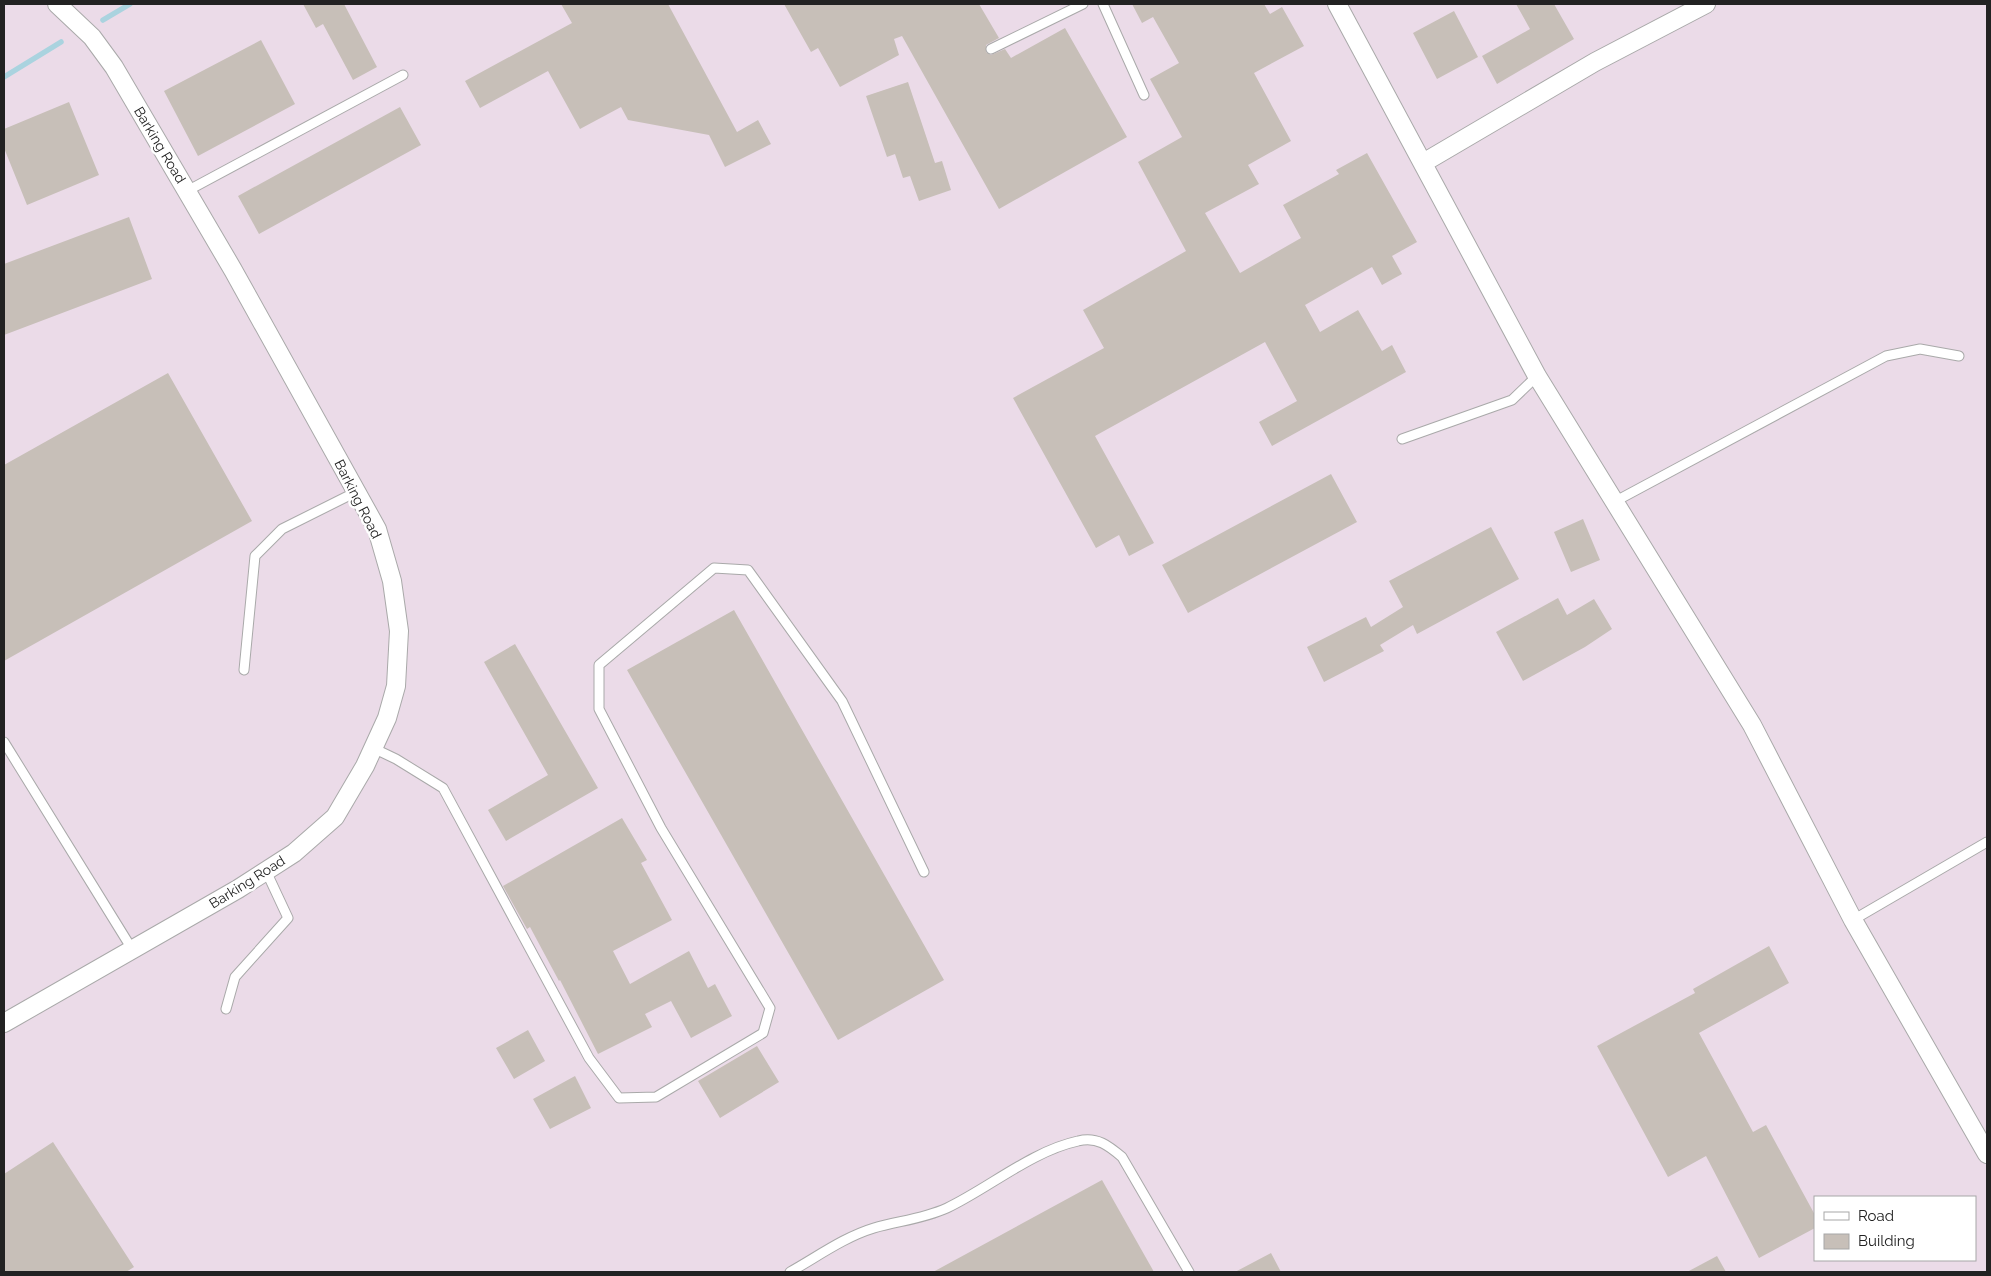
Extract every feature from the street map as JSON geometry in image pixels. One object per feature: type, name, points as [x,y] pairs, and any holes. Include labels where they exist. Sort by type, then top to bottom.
[{"type":"street","name":"Barking Road","points":[[4,1023],[266,871],[294,853],[335,817],[373,748],[387,718],[396,686],[399,631],[392,581],[377,529],[187,190],[114,67],[92,37],[57,4]]},
{"type":"street","points":[[1337,4],[1537,376],[1752,725],[1853,920],[1987,1154]]},
{"type":"street","points":[[1423,162],[1595,62],[1706,4]]},
{"type":"lane","points":[[991,49],[1083,4]]},
{"type":"lane","points":[[1103,4],[1144,95]]},
{"type":"lane","points":[[187,190],[403,75]]},
{"type":"lane","points":[[1614,502],[1886,356],[1920,349],[1958,356]]},
{"type":"lane","points":[[1402,439],[1512,400],[1537,376]]},
{"type":"lane","points":[[244,670],[255,556],[282,529],[356,492]]},
{"type":"lane","points":[[373,748],[396,759],[443,788],[589,1058],[619,1098],[656,1097],[763,1033],[770,1008],[661,828],[599,709],[599,665],[714,568],[748,570],[842,700],[924,872]]},
{"type":"lane","points":[[4,742],[132,949]]},
{"type":"lane","points":[[1853,920],[1987,842]]},
{"type":"lane","points":[[226,1010],[235,977],[288,918],[266,871]]},
{"type":"lane","points":[[790,1272],[856,1235],[874,1228],[928,1216],[948,1208],[1054,1148],[1080,1140],[1096,1140],[1108,1145],[1122,1157],[1188,1272]]},
{"type":"shaded area","points":[[4,4],[1987,4],[1987,1272],[4,1272]]},
{"type":"building","points":[[303,4],[344,4],[377,67],[353,80],[323,24],[316,28]]},
{"type":"building","points":[[561,4],[668,4],[737,132],[758,120],[771,144],[725,167],[709,135],[628,120],[621,107],[580,129],[548,71],[480,108],[465,81],[572,23]]},
{"type":"building","points":[[784,4],[979,4],[999,38],[986,45],[986,52],[991,55],[1005,49],[1011,58],[1065,28],[1127,137],[999,209],[902,36],[894,39],[899,55],[840,87],[818,48],[811,52]]},
{"type":"building","points":[[1132,4],[1264,4],[1270,14],[1282,7],[1304,46],[1254,73],[1291,141],[1248,165],[1259,184],[1205,213],[1240,273],[1301,238],[1283,205],[1339,174],[1336,170],[1367,153],[1417,242],[1392,256],[1402,274],[1382,285],[1372,267],[1305,305],[1320,332],[1358,310],[1382,351],[1392,345],[1406,372],[1272,446],[1259,422],[1297,401],[1265,342],[1095,436],[1154,543],[1129,556],[1119,535],[1096,548],[1013,398],[1104,348],[1083,310],[1186,251],[1138,162],[1182,137],[1150,79],[1179,63],[1153,17],[1142,23]]},
{"type":"building","points":[[1516,4],[1554,4],[1574,39],[1497,84],[1482,56],[1530,29]]},
{"type":"building","points":[[1454,11],[1478,57],[1437,79],[1413,33]]},
{"type":"building","points":[[261,40],[295,104],[198,156],[164,91]]},
{"type":"building","points":[[908,82],[935,163],[942,161],[951,190],[919,201],[910,176],[903,178],[895,154],[887,157],[866,96]]},
{"type":"building","points":[[69,102],[99,175],[27,205],[4,148],[4,129]]},
{"type":"building","points":[[400,107],[421,145],[259,234],[238,196]]},
{"type":"building","points":[[129,217],[152,279],[4,335],[4,264]]},
{"type":"building","points":[[168,373],[252,521],[4,661],[4,465]]},
{"type":"building","points":[[1331,474],[1357,522],[1188,613],[1162,565]]},
{"type":"building","points":[[1583,519],[1600,560],[1571,572],[1554,532]]},
{"type":"building","points":[[1491,527],[1519,579],[1417,634],[1413,625],[1380,645],[1384,651],[1324,682],[1307,647],[1366,617],[1371,627],[1403,607],[1389,581]]},
{"type":"building","points":[[1558,598],[1567,615],[1594,599],[1612,629],[1585,647],[1523,681],[1496,632]]},
{"type":"building","points":[[734,610],[944,980],[838,1040],[627,670]]},
{"type":"building","points":[[515,644],[598,788],[506,841],[488,810],[548,775],[484,662]]},
{"type":"building","points":[[622,818],[647,860],[641,863],[672,920],[613,951],[630,984],[689,951],[708,988],[715,984],[732,1016],[691,1038],[671,1001],[645,1014],[652,1027],[598,1054],[560,980],[530,927],[527,929],[503,886]]},
{"type":"building","points":[[1769,946],[1789,983],[1699,1033],[1753,1132],[1766,1125],[1814,1213],[1814,1229],[1759,1258],[1706,1156],[1668,1177],[1597,1046],[1695,993],[1693,989]]},
{"type":"building","points":[[528,1030],[545,1061],[514,1079],[496,1048]]},
{"type":"building","points":[[757,1046],[779,1082],[720,1118],[698,1081]]},
{"type":"building","points":[[575,1076],[591,1108],[550,1129],[533,1099]]},
{"type":"building","points":[[53,1142],[134,1267],[126,1272],[4,1272],[4,1174]]},
{"type":"building","points":[[1102,1180],[1154,1272],[933,1272]]},
{"type":"building","points":[[1271,1253],[1281,1272],[1235,1272]]},
{"type":"building","points":[[1717,1256],[1726,1272],[1687,1272]]},
{"type":"waterway","points":[[103,20],[130,4]]},
{"type":"waterway","points":[[4,77],[61,42]]}]
